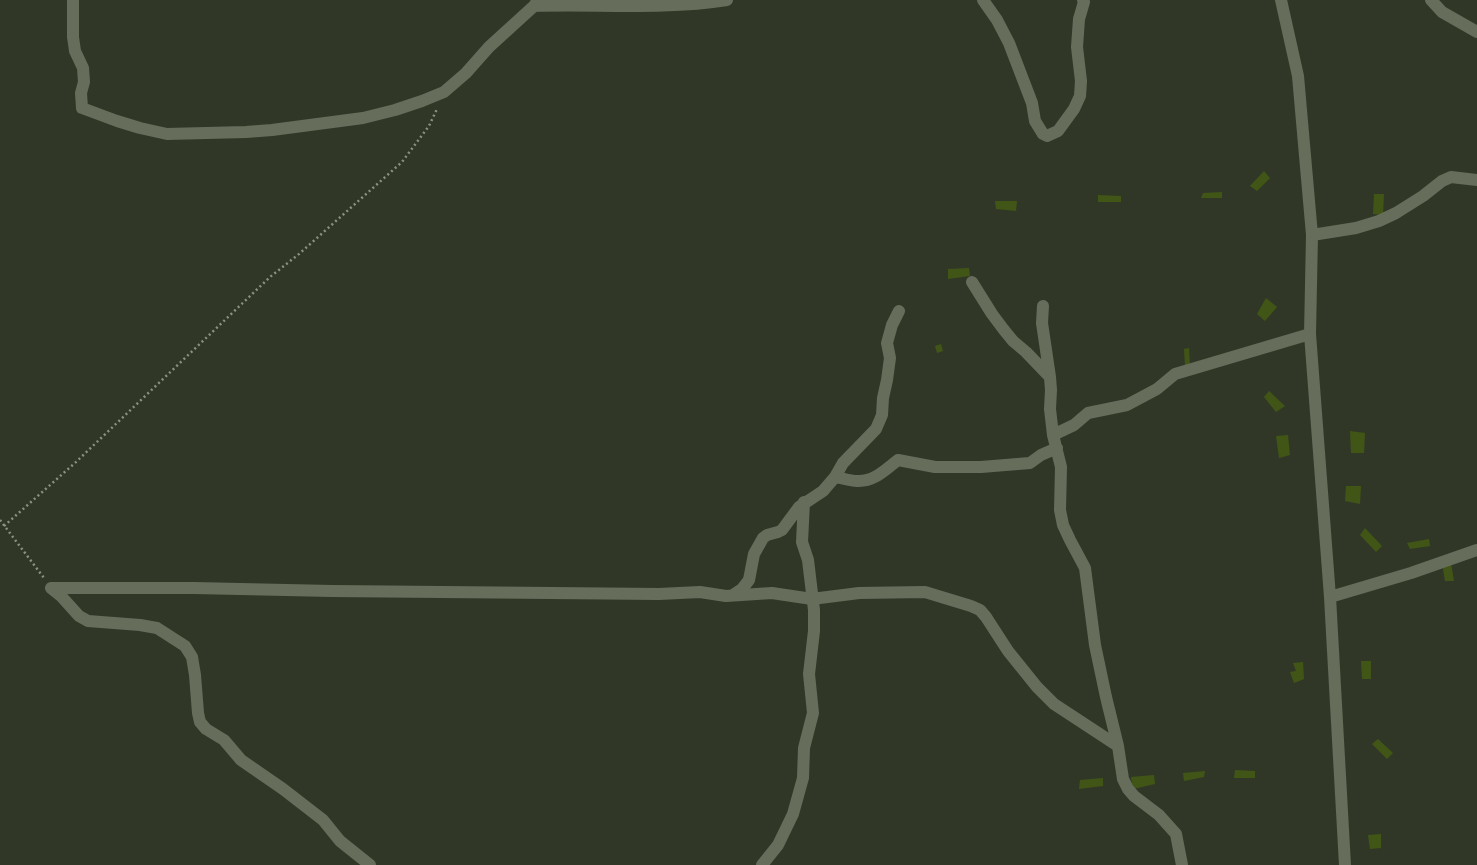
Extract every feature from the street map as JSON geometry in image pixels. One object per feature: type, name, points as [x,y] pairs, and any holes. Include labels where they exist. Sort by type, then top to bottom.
[{"type":"street","points":[[73,0],[73,37],[75,50],[83,68],[84,82],[81,94],[82,108],[117,121],[167,134],[246,132],[296,128],[363,118],[422,101],[444,92],[466,73],[489,47],[536,3],[569,5],[662,6],[709,3],[727,0]]},
{"type":"street","points":[[982,0],[997,20],[1009,43],[1032,103],[1035,121],[1043,134],[1047,136],[1058,131],[1074,109],[1080,96],[1081,81],[1077,48],[1079,19],[1084,1]]},
{"type":"street","points":[[1281,0],[1298,76],[1312,235],[1310,334],[1330,597],[1345,865]]},
{"type":"street","points":[[1431,0],[1442,12],[1477,32]]},
{"type":"street","points":[[1312,235],[1356,228],[1379,221],[1396,213],[1423,196],[1442,181],[1451,177],[1477,180]]},
{"type":"street","points":[[972,282],[1004,330],[1050,377]]},
{"type":"street","points":[[1043,306],[1042,323],[1051,390],[1050,409],[1053,435],[1061,467],[1060,510],[1063,525],[1085,568],[1095,645],[1124,779],[1128,789],[1134,796],[1159,815],[1176,834],[1182,865]]},
{"type":"street","points":[[733,595],[742,590],[749,580],[754,554],[763,538],[782,530],[794,512],[804,502],[823,491],[844,463],[876,429],[882,415],[883,398],[890,358],[887,343],[892,325],[899,311]]},
{"type":"street","points":[[1053,435],[1074,425],[1088,412],[1127,405],[1158,389],[1175,374],[1310,334]]},
{"type":"street","points":[[835,477],[857,481],[870,479],[880,476],[898,460],[935,467],[981,467],[1030,462],[1057,448]]},
{"type":"street","points":[[762,865],[774,852],[793,814],[803,778],[804,748],[813,713],[809,674],[814,631],[808,560],[802,542],[804,502]]},
{"type":"street","points":[[1330,597],[1411,573],[1477,550]]},
{"type":"street","points":[[51,588],[194,588],[659,594],[700,592],[726,596],[772,593],[812,600],[859,593],[925,592],[980,610],[1008,651],[1037,687],[1054,704],[1118,746]]},
{"type":"street","points":[[51,588],[61,596],[79,616],[88,621],[140,625],[157,628],[185,646],[192,657],[200,722],[206,729],[224,740],[241,760],[283,789],[323,820],[340,841],[370,865]]},
{"type":"path","points":[[4,526],[76,462],[270,278],[402,162],[429,126],[444,92]]},
{"type":"path","points":[[0,520],[51,588]]},
{"type":"building","points":[[1264,171],[1270,178],[1257,191],[1250,186]]},
{"type":"building","points":[[1222,192],[1222,198],[1201,198],[1203,193]]},
{"type":"building","points":[[1374,194],[1384,194],[1383,215],[1373,214]]},
{"type":"building","points":[[1098,195],[1121,196],[1121,202],[1098,202]]},
{"type":"building","points":[[995,201],[1017,201],[1016,211],[996,209]]},
{"type":"building","points":[[969,268],[970,276],[948,279],[948,269]]},
{"type":"building","points":[[1266,298],[1277,307],[1265,321],[1257,314]]},
{"type":"building","points":[[941,344],[943,351],[937,353],[935,346]]},
{"type":"building","points":[[1189,348],[1190,366],[1185,366],[1184,349]]},
{"type":"building","points":[[1269,391],[1285,406],[1276,412],[1264,397]]},
{"type":"building","points":[[1350,431],[1365,433],[1364,453],[1351,453]]},
{"type":"building","points":[[1288,435],[1290,455],[1279,458],[1276,436]]},
{"type":"building","points":[[1346,486],[1361,486],[1360,504],[1345,501]]},
{"type":"building","points":[[1365,528],[1382,546],[1376,552],[1360,535]]},
{"type":"building","points":[[1429,539],[1430,546],[1410,549],[1407,543]]},
{"type":"building","points":[[1442,563],[1451,563],[1454,581],[1445,581]]},
{"type":"building","points":[[1361,661],[1371,661],[1371,679],[1362,679]]},
{"type":"building","points":[[1303,662],[1304,679],[1294,683],[1290,672],[1296,671],[1293,663]]},
{"type":"building","points":[[1378,739],[1393,753],[1387,759],[1372,744]]},
{"type":"building","points":[[1235,770],[1255,771],[1255,778],[1234,778]]},
{"type":"building","points":[[1205,771],[1204,777],[1184,781],[1183,773]]},
{"type":"building","points":[[1154,775],[1155,784],[1133,789],[1131,777]]},
{"type":"building","points":[[1103,778],[1103,786],[1079,789],[1080,780]]},
{"type":"building","points":[[1381,834],[1381,848],[1370,849],[1368,835]]}]
